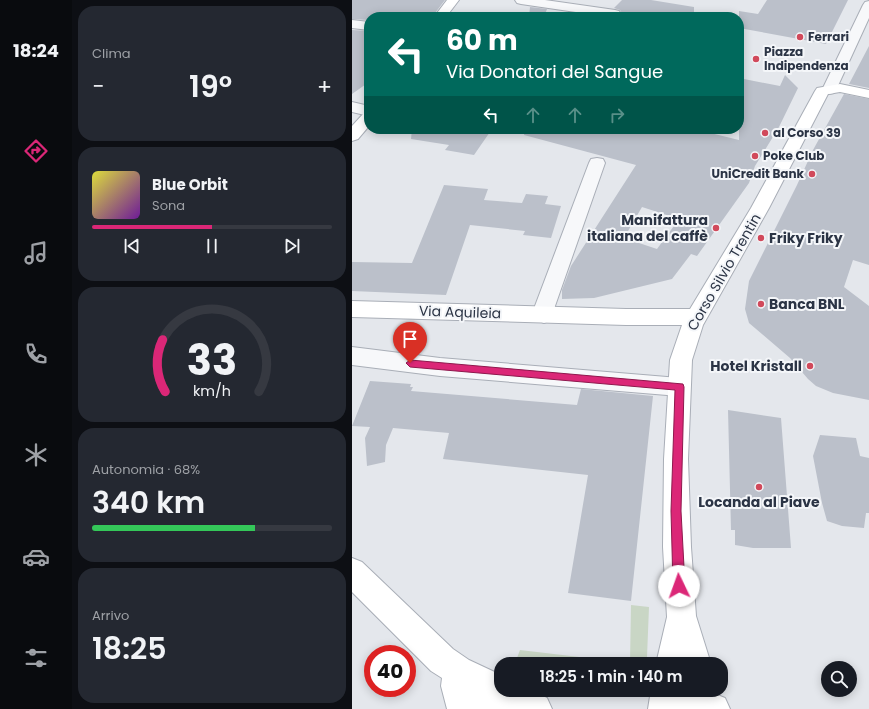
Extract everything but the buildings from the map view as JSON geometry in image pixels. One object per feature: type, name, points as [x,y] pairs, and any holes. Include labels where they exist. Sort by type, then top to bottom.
[{"type":"street","points":[[444,12],[453,0]]},
{"type":"street","points":[[521,0],[546,2],[604,12]]},
{"type":"street","name":"Corso Silvio Trentin","points":[[672,657],[681,616],[676,511],[681,360],[688,333],[708,294],[760,208],[818,96],[822,91],[829,90],[869,5]]},
{"type":"street","points":[[352,24],[364,25]]},
{"type":"street","points":[[829,90],[840,88],[869,94]]},
{"type":"street","points":[[352,107],[364,110]]},
{"type":"street","points":[[352,136],[364,122]]},
{"type":"street","points":[[544,315],[545,306],[597,163]]},
{"type":"street","name":"Via Aquileia","points":[[352,309],[544,315],[697,317]]},
{"type":"street","points":[[352,356],[440,367],[680,387]]},
{"type":"street","points":[[352,572],[442,660],[458,671],[489,700],[536,709]]},
{"type":"street","name":"Corso Silvio Trentin","points":[[681,616],[694,657]]},
{"type":"street","points":[[458,671],[457,686],[463,709]]},
{"type":"street","points":[[664,709],[666,697]]},
{"type":"street","points":[[710,697],[718,709]]},
{"type":"street","points":[[671,709],[683,704],[699,703],[714,709]]},
{"type":"green space","points":[[631,605],[649,607],[647,657],[630,657]]},
{"type":"green space","points":[[520,650],[579,657],[517,657]]},
{"type":"place","name":"Ferrari","points":[[800,37]]},
{"type":"place","name":"Piazza Indipendenza","points":[[756,59]]},
{"type":"place","name":"al Corso 39","points":[[765,133]]},
{"type":"place","name":"Poke Club","points":[[755,156]]},
{"type":"place","name":"UniCredit Bank","points":[[812,174]]},
{"type":"place","name":"Manifattura italiana del caffè","points":[[716,228]]},
{"type":"place","name":"Friky Friky","points":[[761,238]]},
{"type":"place","name":"Banca BNL","points":[[761,304]]},
{"type":"place","name":"Hotel Kristall","points":[[810,366]]},
{"type":"place","name":"Locanda al Piave","points":[[759,487]]},
{"type":"route","points":[[410,363],[440,367],[680,387],[676,459],[676,511],[679,586]]}]
